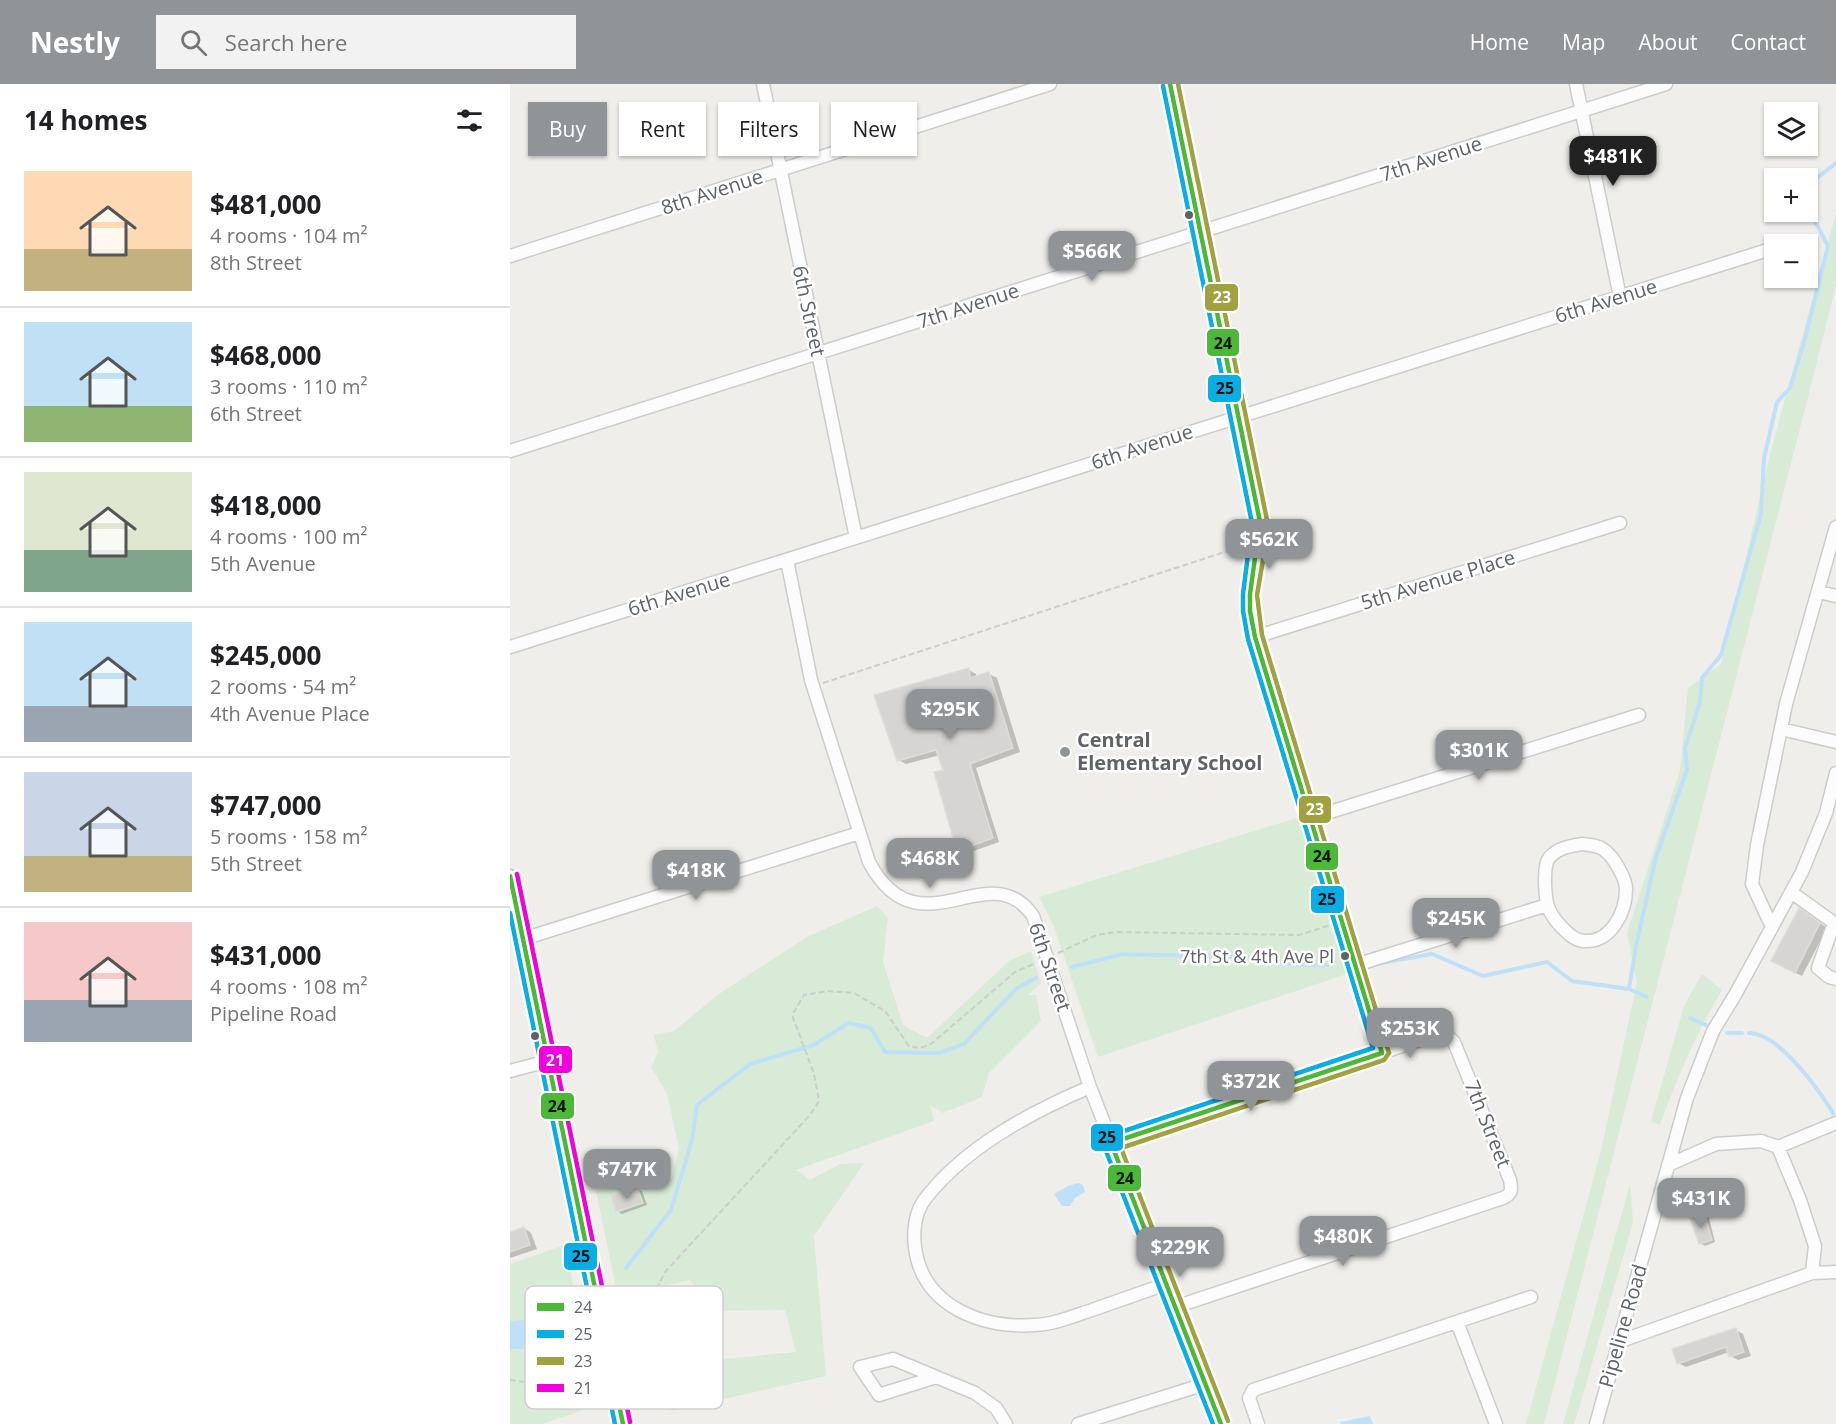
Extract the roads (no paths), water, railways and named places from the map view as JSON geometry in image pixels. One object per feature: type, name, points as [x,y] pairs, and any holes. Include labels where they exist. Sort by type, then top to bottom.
[{"type":"street","name":"6th Street","points":[[763,84],[856,538]]},
{"type":"street","name":"8th Avenue","points":[[510,256],[1050,84]]},
{"type":"street","points":[[1111,1143],[1383,1053],[1250,617],[1250,596],[1260,540],[1260,522],[1170,84]]},
{"type":"street","points":[[1576,84],[1620,297]]},
{"type":"street","name":"7th Avenue","points":[[510,451],[1666,84]]},
{"type":"street","name":"6th Avenue","points":[[510,647],[1764,251]]},
{"type":"street","name":"5th Avenue Place","points":[[1255,637],[1620,523]]},
{"type":"street","points":[[1772,927],[1752,884],[1757,846],[1781,729],[1836,526]]},
{"type":"street","name":"6th Street","points":[[787,560],[813,686],[859,834],[876,876],[886,887],[909,901],[938,904],[995,892],[1018,899],[1033,916],[1090,1087],[1221,1424]]},
{"type":"street","points":[[1818,592],[1836,596]]},
{"type":"street","points":[[1311,818],[1639,715]]},
{"type":"street","points":[[1781,729],[1836,742]]},
{"type":"street","name":"Pipeline Road","points":[[1596,1424],[1687,1098],[1713,1031],[1737,992],[1802,872],[1826,813],[1836,773]]},
{"type":"street","points":[[518,933],[859,834]]},
{"type":"street","points":[[1582,844],[1596,845],[1605,850],[1618,868],[1627,887],[1617,925],[1605,935],[1584,941],[1566,932],[1547,905],[1545,873],[1547,861],[1554,853],[1566,847],[1582,844]]},
{"type":"street","points":[[510,876],[518,933],[548,1061],[595,1286]]},
{"type":"street","points":[[1791,892],[1834,923],[1818,968],[1829,977],[1836,979]]},
{"type":"street","points":[[1356,965],[1547,905]]},
{"type":"street","name":"7th Street","points":[[1175,1307],[1503,1198],[1510,1193],[1510,1180],[1454,1041],[1442,1034],[1383,1053]]},
{"type":"street","points":[[510,1071],[548,1061]]},
{"type":"street","points":[[1090,1087],[1056,1101],[1000,1133],[936,1186],[923,1202],[913,1233],[919,1266],[927,1284],[956,1310],[977,1319],[1007,1326],[1037,1325],[1062,1320],[1166,1284]]},
{"type":"street","points":[[1668,1165],[1716,1144],[1761,1141],[1778,1147],[1836,1123]]},
{"type":"street","points":[[1778,1147],[1800,1200],[1815,1246],[1812,1273]]},
{"type":"street","points":[[1618,1342],[1812,1273],[1836,1272]]},
{"type":"street","points":[[1258,1424],[1249,1398],[1253,1389],[1531,1297]]},
{"type":"street","points":[[1457,1322],[1496,1424]]},
{"type":"street","points":[[936,1377],[879,1395],[860,1367],[893,1359],[975,1393],[996,1408],[1006,1424]]},
{"type":"street","points":[[1078,1424],[1205,1384]]},
{"type":"street","points":[[620,1409],[623,1424]]},
{"type":"water","points":[[1078,1183],[1083,1185],[1085,1192],[1075,1198],[1070,1206],[1062,1206],[1054,1194]]},
{"type":"water","points":[[525,1319],[525,1349],[510,1349],[510,1321]]},
{"type":"water","points":[[1370,1416],[1373,1424],[1341,1424],[1340,1422]]},
{"type":"waterway","points":[[1629,989],[1656,857],[1687,770],[1685,748],[1700,702],[1702,678],[1721,655],[1761,514],[1764,458],[1777,402],[1790,388],[1805,339],[1828,246],[1816,223],[1814,198],[1816,179],[1836,163]]},
{"type":"waterway","points":[[1072,967],[1123,954],[1247,957],[1277,964],[1328,965]]},
{"type":"waterway","points":[[1381,963],[1432,954],[1483,976],[1547,962],[1572,981],[1629,989],[1647,997]]},
{"type":"waterway","points":[[626,1268],[671,1210],[692,1140],[697,1105],[750,1064],[814,1045],[848,1023],[871,1028],[885,1052],[939,1053],[964,1044],[1017,988],[1036,978]]},
{"type":"waterway","points":[[1690,1018],[1706,1025]]},
{"type":"waterway","points":[[1727,1033],[1742,1033]]},
{"type":"waterway","points":[[1749,1033],[1761,1035],[1785,1052],[1797,1064],[1833,1113]]},
{"type":"place","name":"Central Elementary School","points":[[1065,752]]},
{"type":"place","name":"7th St & 4th Ave Pl","points":[[1345,956]]}]
